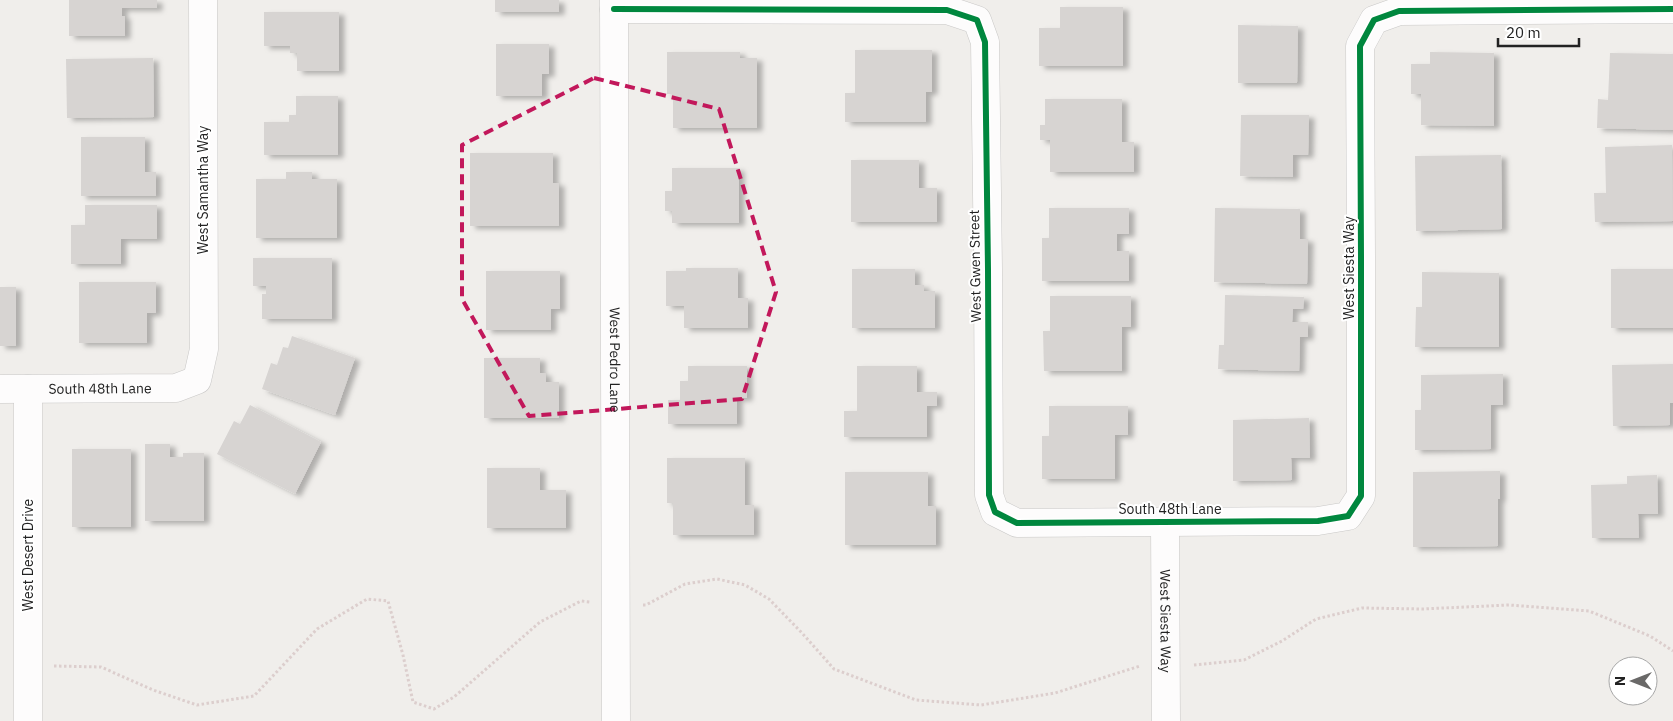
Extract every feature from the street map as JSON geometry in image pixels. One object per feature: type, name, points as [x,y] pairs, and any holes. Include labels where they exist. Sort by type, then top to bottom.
[{"type":"street","name":"West Samantha Way","points":[[197,380],[204,348],[203,0]]},
{"type":"street","name":"West Gwen Street","points":[[614,4],[948,10],[977,20],[985,42],[989,495],[995,512]]},
{"type":"street","name":"West Pedro Lane","points":[[614,4],[616,721]]},
{"type":"street","name":"West Siesta Way","points":[[1348,516],[1361,496],[1360,46],[1374,20],[1399,11],[1673,9]]},
{"type":"street","name":"South 48th Lane","points":[[0,389],[176,388],[197,380]]},
{"type":"street","name":"West Desert Drive","points":[[28,389],[28,721]]},
{"type":"street","name":"South 48th Lane","points":[[995,512],[1017,523],[1318,521],[1348,516]]},
{"type":"street","name":"West Siesta Way","points":[[1165,522],[1166,721]]},
{"type":"path","points":[[28,667],[101,666],[153,690],[197,705],[254,696],[317,629],[367,599],[388,602],[413,702],[434,710],[454,697],[540,622],[581,602],[646,605],[684,584],[717,579],[745,585],[769,599],[834,669],[916,700],[981,705],[1055,693],[1136,666],[1196,665],[1244,660],[1282,641],[1316,619],[1362,608],[1422,610],[1509,604],[1589,611],[1650,636],[1673,651]]},
{"type":"highlighted area","points":[[594,78],[719,109],[776,292],[742,399],[529,416],[462,299],[462,145]]},
{"type":"building","points":[[69,0],[157,0],[157,8],[122,8],[122,16],[125,16],[125,36],[69,36]]},
{"type":"building","points":[[495,0],[559,0],[559,12],[495,12]]},
{"type":"building","points":[[1060,7],[1123,7],[1123,66],[1039,66],[1039,28],[1060,28]]},
{"type":"building","points":[[264,12],[339,12],[339,71],[297,71],[297,53],[290,53],[290,46],[264,46]]},
{"type":"building","points":[[1238,25],[1298,26],[1297,83],[1238,83]]},
{"type":"building","points":[[496,44],[549,44],[549,74],[542,74],[542,96],[496,96]]},
{"type":"building","points":[[855,50],[932,50],[932,92],[926,92],[926,122],[845,122],[845,93],[855,93]]},
{"type":"building","points":[[667,52],[740,52],[740,58],[757,58],[757,128],[673,128],[673,94],[667,94]]},
{"type":"building","points":[[1430,52],[1494,53],[1494,126],[1421,125],[1421,94],[1411,94],[1411,64],[1430,64]]},
{"type":"building","points":[[1610,53],[1673,54],[1673,130],[1597,128],[1598,99],[1608,100]]},
{"type":"building","points":[[153,58],[154,117],[67,118],[66,59]]},
{"type":"building","points":[[296,96],[338,96],[338,155],[264,155],[264,122],[289,122],[289,115],[296,115]]},
{"type":"building","points":[[1045,99],[1122,99],[1122,142],[1134,142],[1134,172],[1050,172],[1050,140],[1040,140],[1040,125],[1045,125]]},
{"type":"building","points":[[1241,115],[1309,115],[1308,155],[1293,155],[1293,177],[1240,176]]},
{"type":"building","points":[[81,137],[145,137],[145,172],[156,172],[156,196],[81,196]]},
{"type":"building","points":[[1672,145],[1673,221],[1595,222],[1594,193],[1606,193],[1605,147]]},
{"type":"building","points":[[470,153],[553,153],[553,183],[559,183],[559,226],[470,226]]},
{"type":"building","points":[[1501,155],[1502,229],[1416,231],[1415,156]]},
{"type":"building","points":[[851,160],[919,160],[919,188],[937,188],[937,222],[851,222]]},
{"type":"building","points":[[672,168],[739,168],[739,223],[672,223],[672,211],[665,211],[665,191],[672,191]]},
{"type":"building","points":[[286,172],[312,172],[312,179],[337,179],[337,238],[256,238],[256,179],[286,179]]},
{"type":"building","points":[[85,205],[157,205],[157,239],[121,239],[121,264],[71,264],[71,225],[85,225]]},
{"type":"building","points":[[1049,208],[1129,208],[1129,234],[1117,234],[1117,251],[1129,251],[1129,281],[1042,281],[1042,238],[1049,238]]},
{"type":"building","points":[[1215,208],[1300,209],[1300,239],[1308,239],[1307,284],[1214,282]]},
{"type":"building","points":[[253,258],[332,258],[332,319],[262,319],[262,294],[266,294],[266,286],[253,286]]},
{"type":"building","points":[[686,268],[738,268],[738,298],[748,298],[748,328],[684,328],[684,306],[666,306],[666,271],[686,271]]},
{"type":"building","points":[[852,269],[915,269],[915,285],[924,285],[924,291],[935,291],[935,328],[852,328]]},
{"type":"building","points":[[1611,269],[1673,269],[1673,328],[1611,328]]},
{"type":"building","points":[[486,271],[560,271],[560,309],[551,309],[551,330],[486,330]]},
{"type":"building","points":[[1422,272],[1499,273],[1499,347],[1415,347],[1416,307],[1422,307]]},
{"type":"building","points":[[79,282],[156,282],[156,313],[147,313],[147,343],[79,343]]},
{"type":"building","points":[[0,287],[16,287],[16,346],[0,346]]},
{"type":"building","points":[[1225,295],[1304,297],[1303,309],[1293,309],[1292,322],[1308,322],[1308,337],[1300,337],[1299,371],[1218,369],[1219,345],[1224,345]]},
{"type":"building","points":[[1050,296],[1131,296],[1131,327],[1122,327],[1122,371],[1044,371],[1043,331],[1050,331]]},
{"type":"building","points":[[292,336],[355,358],[335,415],[262,389],[271,363],[277,365],[283,347],[288,348]]},
{"type":"building","points":[[484,358],[540,358],[540,373],[546,373],[546,382],[559,382],[559,418],[484,418]]},
{"type":"building","points":[[1673,364],[1673,403],[1670,403],[1670,425],[1613,426],[1612,365]]},
{"type":"building","points":[[688,366],[747,366],[747,398],[737,398],[737,424],[668,424],[668,400],[680,400],[680,381],[688,381]]},
{"type":"building","points":[[857,366],[917,366],[917,392],[937,392],[937,406],[927,406],[927,437],[844,437],[844,411],[857,411]]},
{"type":"building","points":[[1503,374],[1503,405],[1491,405],[1491,449],[1415,450],[1415,410],[1421,410],[1421,375]]},
{"type":"building","points":[[250,405],[321,442],[295,494],[217,454],[234,421],[240,424]]},
{"type":"building","points":[[1049,406],[1128,406],[1128,435],[1115,435],[1115,479],[1042,479],[1042,436],[1049,436]]},
{"type":"building","points":[[1309,418],[1310,458],[1291,458],[1292,480],[1233,481],[1233,420]]},
{"type":"building","points":[[145,444],[170,444],[170,457],[183,457],[183,453],[204,453],[204,521],[145,521]]},
{"type":"building","points":[[72,449],[131,449],[131,527],[72,527]]},
{"type":"building","points":[[667,458],[745,458],[745,505],[754,505],[754,535],[673,535],[673,503],[667,503]]},
{"type":"building","points":[[487,468],[540,468],[540,490],[566,490],[566,528],[487,528]]},
{"type":"building","points":[[1500,471],[1498,546],[1413,547],[1413,472]]},
{"type":"building","points":[[845,472],[928,472],[928,506],[936,506],[936,545],[845,545]]},
{"type":"building","points":[[1657,475],[1658,514],[1638,514],[1639,538],[1592,538],[1591,485],[1627,484],[1627,476]]},
{"type":"cycle path","points":[[614,9],[947,10],[977,20],[985,42],[989,495],[995,512],[1017,523],[1318,521],[1348,516],[1361,496],[1360,46],[1374,20],[1399,11],[1673,9]]}]
